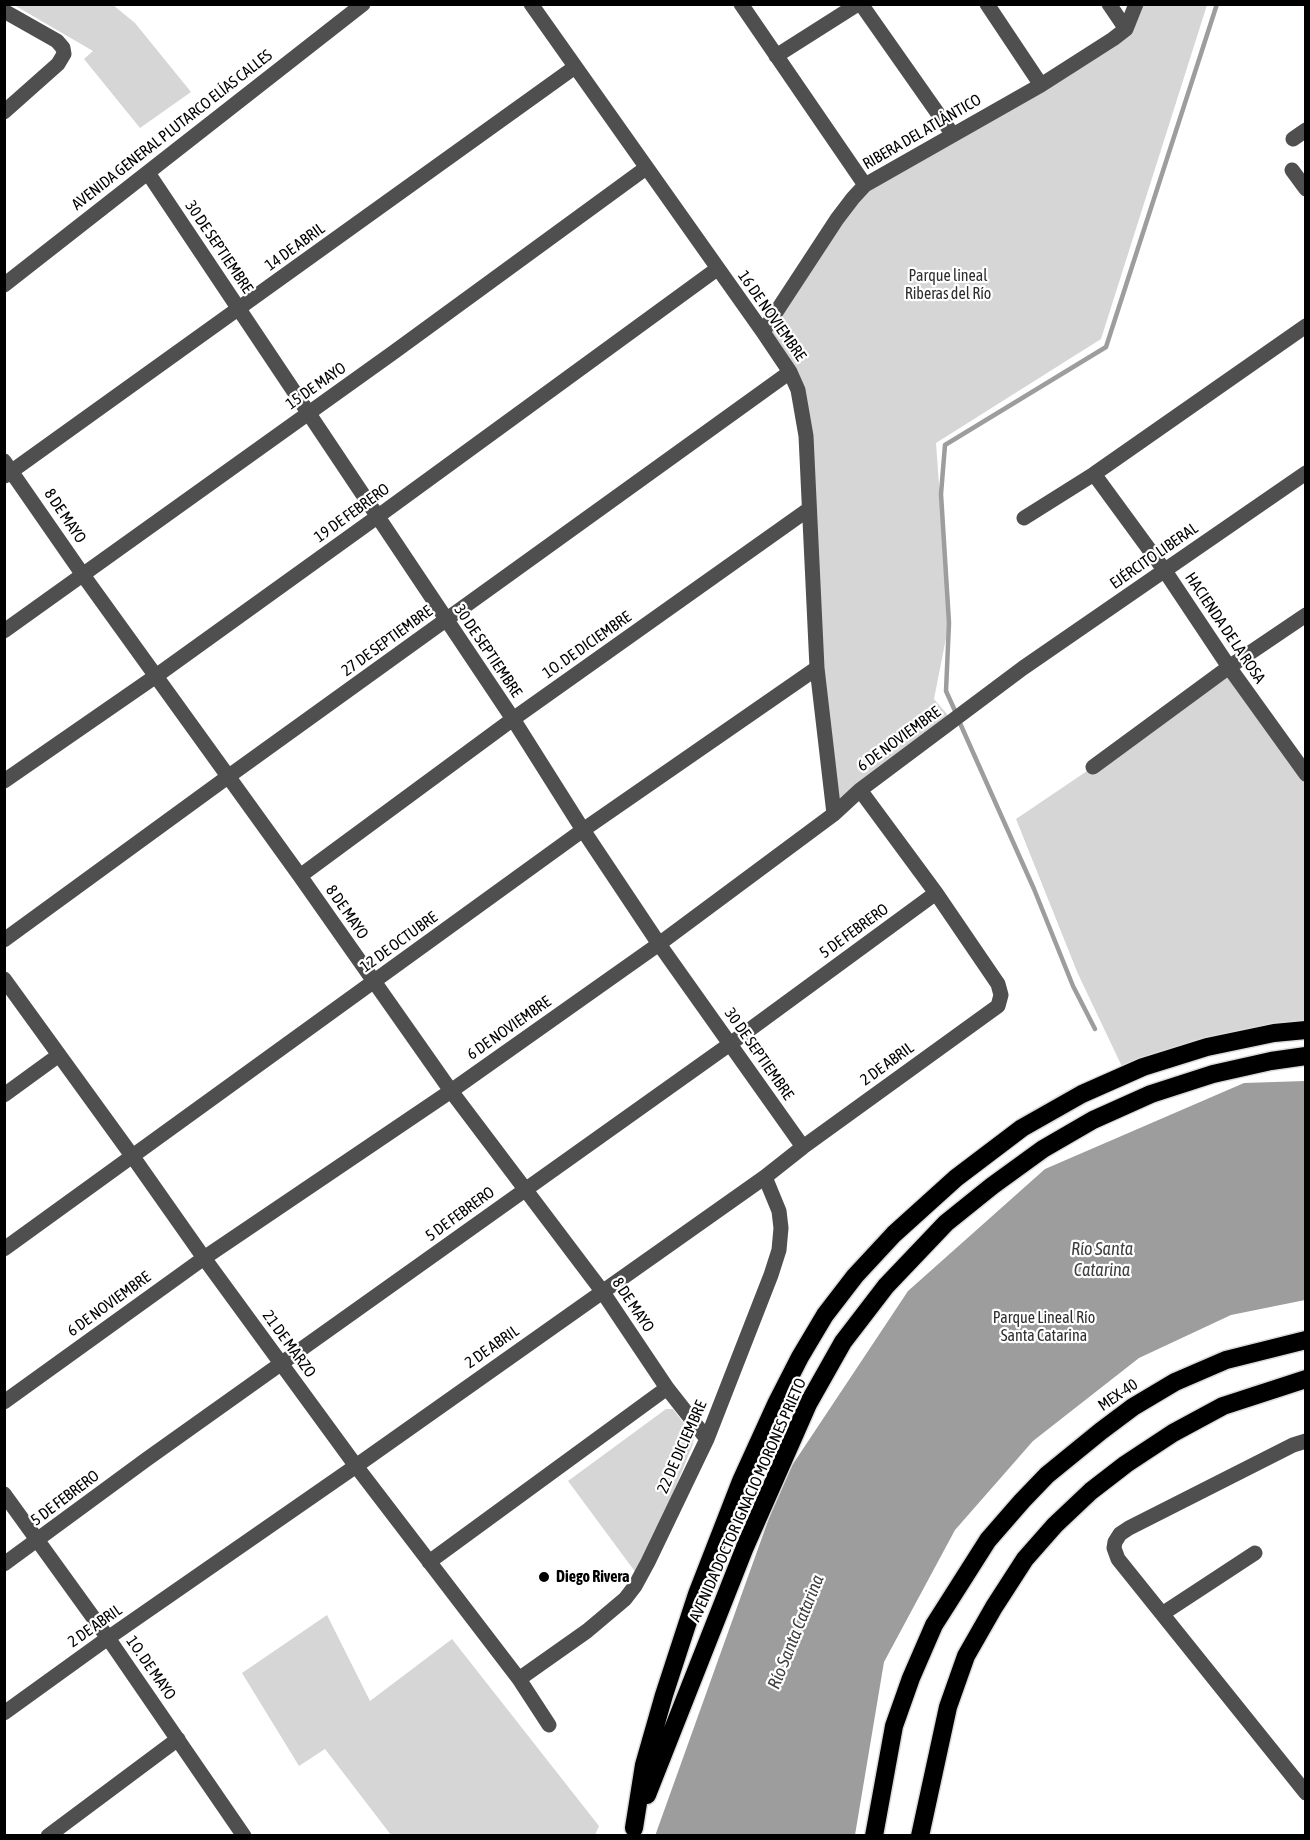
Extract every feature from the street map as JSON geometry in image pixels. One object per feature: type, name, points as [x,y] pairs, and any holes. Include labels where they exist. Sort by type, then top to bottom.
[{"type":"highway","name":"AVENIDA DOCTOR IGNACIO MORONES PRIETO","points":[[633,1832],[644,1765],[664,1695],[697,1594],[741,1481],[800,1357],[825,1315],[855,1276],[894,1234],[957,1178],[1022,1128],[1082,1094],[1143,1067],[1207,1047],[1274,1033],[1305,1030]]},
{"type":"highway","name":"AVENIDA DOCTOR IGNACIO MORONES PRIETO","points":[[633,1832],[745,1547],[808,1404],[843,1342],[886,1286],[946,1223],[992,1186],[1043,1149],[1093,1120],[1151,1094],[1213,1074],[1305,1056]]},
{"type":"highway","name":"MEX-40","points":[[874,1836],[894,1726],[911,1678],[934,1625],[988,1540],[1022,1500],[1047,1475],[1132,1407],[1175,1382],[1226,1360],[1305,1340]]},
{"type":"highway","points":[[920,1836],[948,1707],[966,1656],[994,1607],[1025,1560],[1055,1525],[1091,1491],[1126,1464],[1173,1433],[1223,1406],[1305,1379]]},
{"type":"street","name":"AVENIDA GENERAL PLUTARCO ELÍAS CALLES","points":[[4,285],[363,4]]},
{"type":"street","name":"16 DE NOVIEMBRE","points":[[531,4],[763,332],[790,372],[798,390],[806,436],[817,668],[834,814]]},
{"type":"street","points":[[741,4],[865,185]]},
{"type":"street","points":[[776,56],[860,4],[953,135]]},
{"type":"street","points":[[987,4],[1041,85]]},
{"type":"street","points":[[1109,4],[1126,29]]},
{"type":"street","points":[[1126,29],[1136,4]]},
{"type":"street","points":[[4,11],[57,41],[63,48],[64,54],[62,59],[4,112]]},
{"type":"street","name":"RIBERA DEL ATLÁNTICO","points":[[763,332],[837,219],[865,185],[1041,85],[1126,29]]},
{"type":"street","name":"14 DE ABRIL","points":[[7,469],[239,310],[575,67]]},
{"type":"street","name":"15 DE MAYO","points":[[4,631],[646,168]]},
{"type":"street","points":[[1292,170],[1305,189]]},
{"type":"street","name":"30 DE SEPTIEMBRE","points":[[148,173],[513,719],[659,944],[803,1147]]},
{"type":"street","name":"19 DE FEBRERO","points":[[4,781],[156,676],[717,269]]},
{"type":"street","points":[[1024,518],[1094,474],[1305,326]]},
{"type":"street","name":"27 DE SEPTIEMBRE","points":[[4,940],[790,372]]},
{"type":"street","name":"8 DE MAYO","points":[[7,469],[229,776],[451,1091],[602,1291],[667,1388],[707,1439]]},
{"type":"street","name":"EJÉRCITO LIBERAL","points":[[1023,668],[1305,473]]},
{"type":"street","name":"HACIENDA DE LA ROSA","points":[[1094,474],[1165,571],[1229,667],[1305,774]]},
{"type":"street","name":"1O. DE DICIEMBRE","points":[[300,876],[513,719],[810,509]]},
{"type":"street","points":[[1093,767],[1229,667],[1305,615]]},
{"type":"street","name":"12 DE OCTUBRE","points":[[4,1249],[583,830],[817,668]]},
{"type":"street","name":"6 DE NOVIEMBRE","points":[[4,1402],[204,1258],[451,1091],[659,944],[834,814],[860,790],[1023,668]]},
{"type":"street","points":[[860,790],[936,893]]},
{"type":"street","name":"2 DE ABRIL","points":[[4,1713],[765,1177],[998,1006],[1001,995],[998,984],[936,893]]},
{"type":"street","name":"5 DE FEBRERO","points":[[4,1564],[936,893]]},
{"type":"street","name":"21 DE MARZO","points":[[4,980],[356,1466],[519,1679],[549,1725]]},
{"type":"street","points":[[4,1095],[59,1055]]},
{"type":"street","name":"22 DE DICIEMBRE","points":[[519,1679],[587,1631],[630,1593],[645,1567],[707,1439],[771,1275],[781,1228],[779,1211],[765,1177]]},
{"type":"street","points":[[429,1562],[667,1388]]},
{"type":"street","points":[[1305,1441],[1129,1528],[1120,1534],[1114,1548],[1118,1559],[1305,1793]]},
{"type":"street","name":"1O. DE MAYO","points":[[4,1494],[108,1638],[244,1836]]},
{"type":"street","points":[[1161,1614],[1255,1553]]},
{"type":"street","points":[[48,1836],[178,1739]]},
{"type":"green space","points":[[14,5],[113,5],[135,23],[191,92],[140,128],[84,59],[93,51]]},
{"type":"green space","name":"Parque lineal Riberas del Río","points":[[1136,5],[1207,5],[1101,339],[936,443],[949,623],[934,699],[953,721],[834,814],[802,406],[763,332],[853,198],[1113,39]]},
{"type":"green space","points":[[1229,667],[1305,774],[1305,1035],[1207,1047],[1126,1075],[1078,974],[1016,819],[1093,767]]},
{"type":"green space","points":[[666,1409],[673,1409],[694,1437],[693,1444],[639,1577],[568,1481]]},
{"type":"green space","points":[[327,1615],[370,1701],[452,1639],[599,1826],[595,1835],[391,1835],[325,1749],[299,1766],[242,1673]]},
{"type":"water","name":"Río Santa Catarina","points":[[1305,1081],[1305,1300],[1231,1315],[1139,1358],[1033,1441],[955,1530],[884,1662],[855,1835],[655,1836],[783,1479],[908,1291],[1045,1169],[1244,1083]]},
{"type":"waterway","points":[[956,713],[946,691],[949,623],[941,494],[945,445],[1106,347],[1217,4]]},
{"type":"waterway","points":[[959,721],[1034,889],[1073,986],[1095,1029]]},
{"type":"place","name":"Diego Rivera","points":[[544,1577]]},
{"type":"park label","name":"Parque Lineal Río Santa Catarina","points":[[1044,1327]]}]
